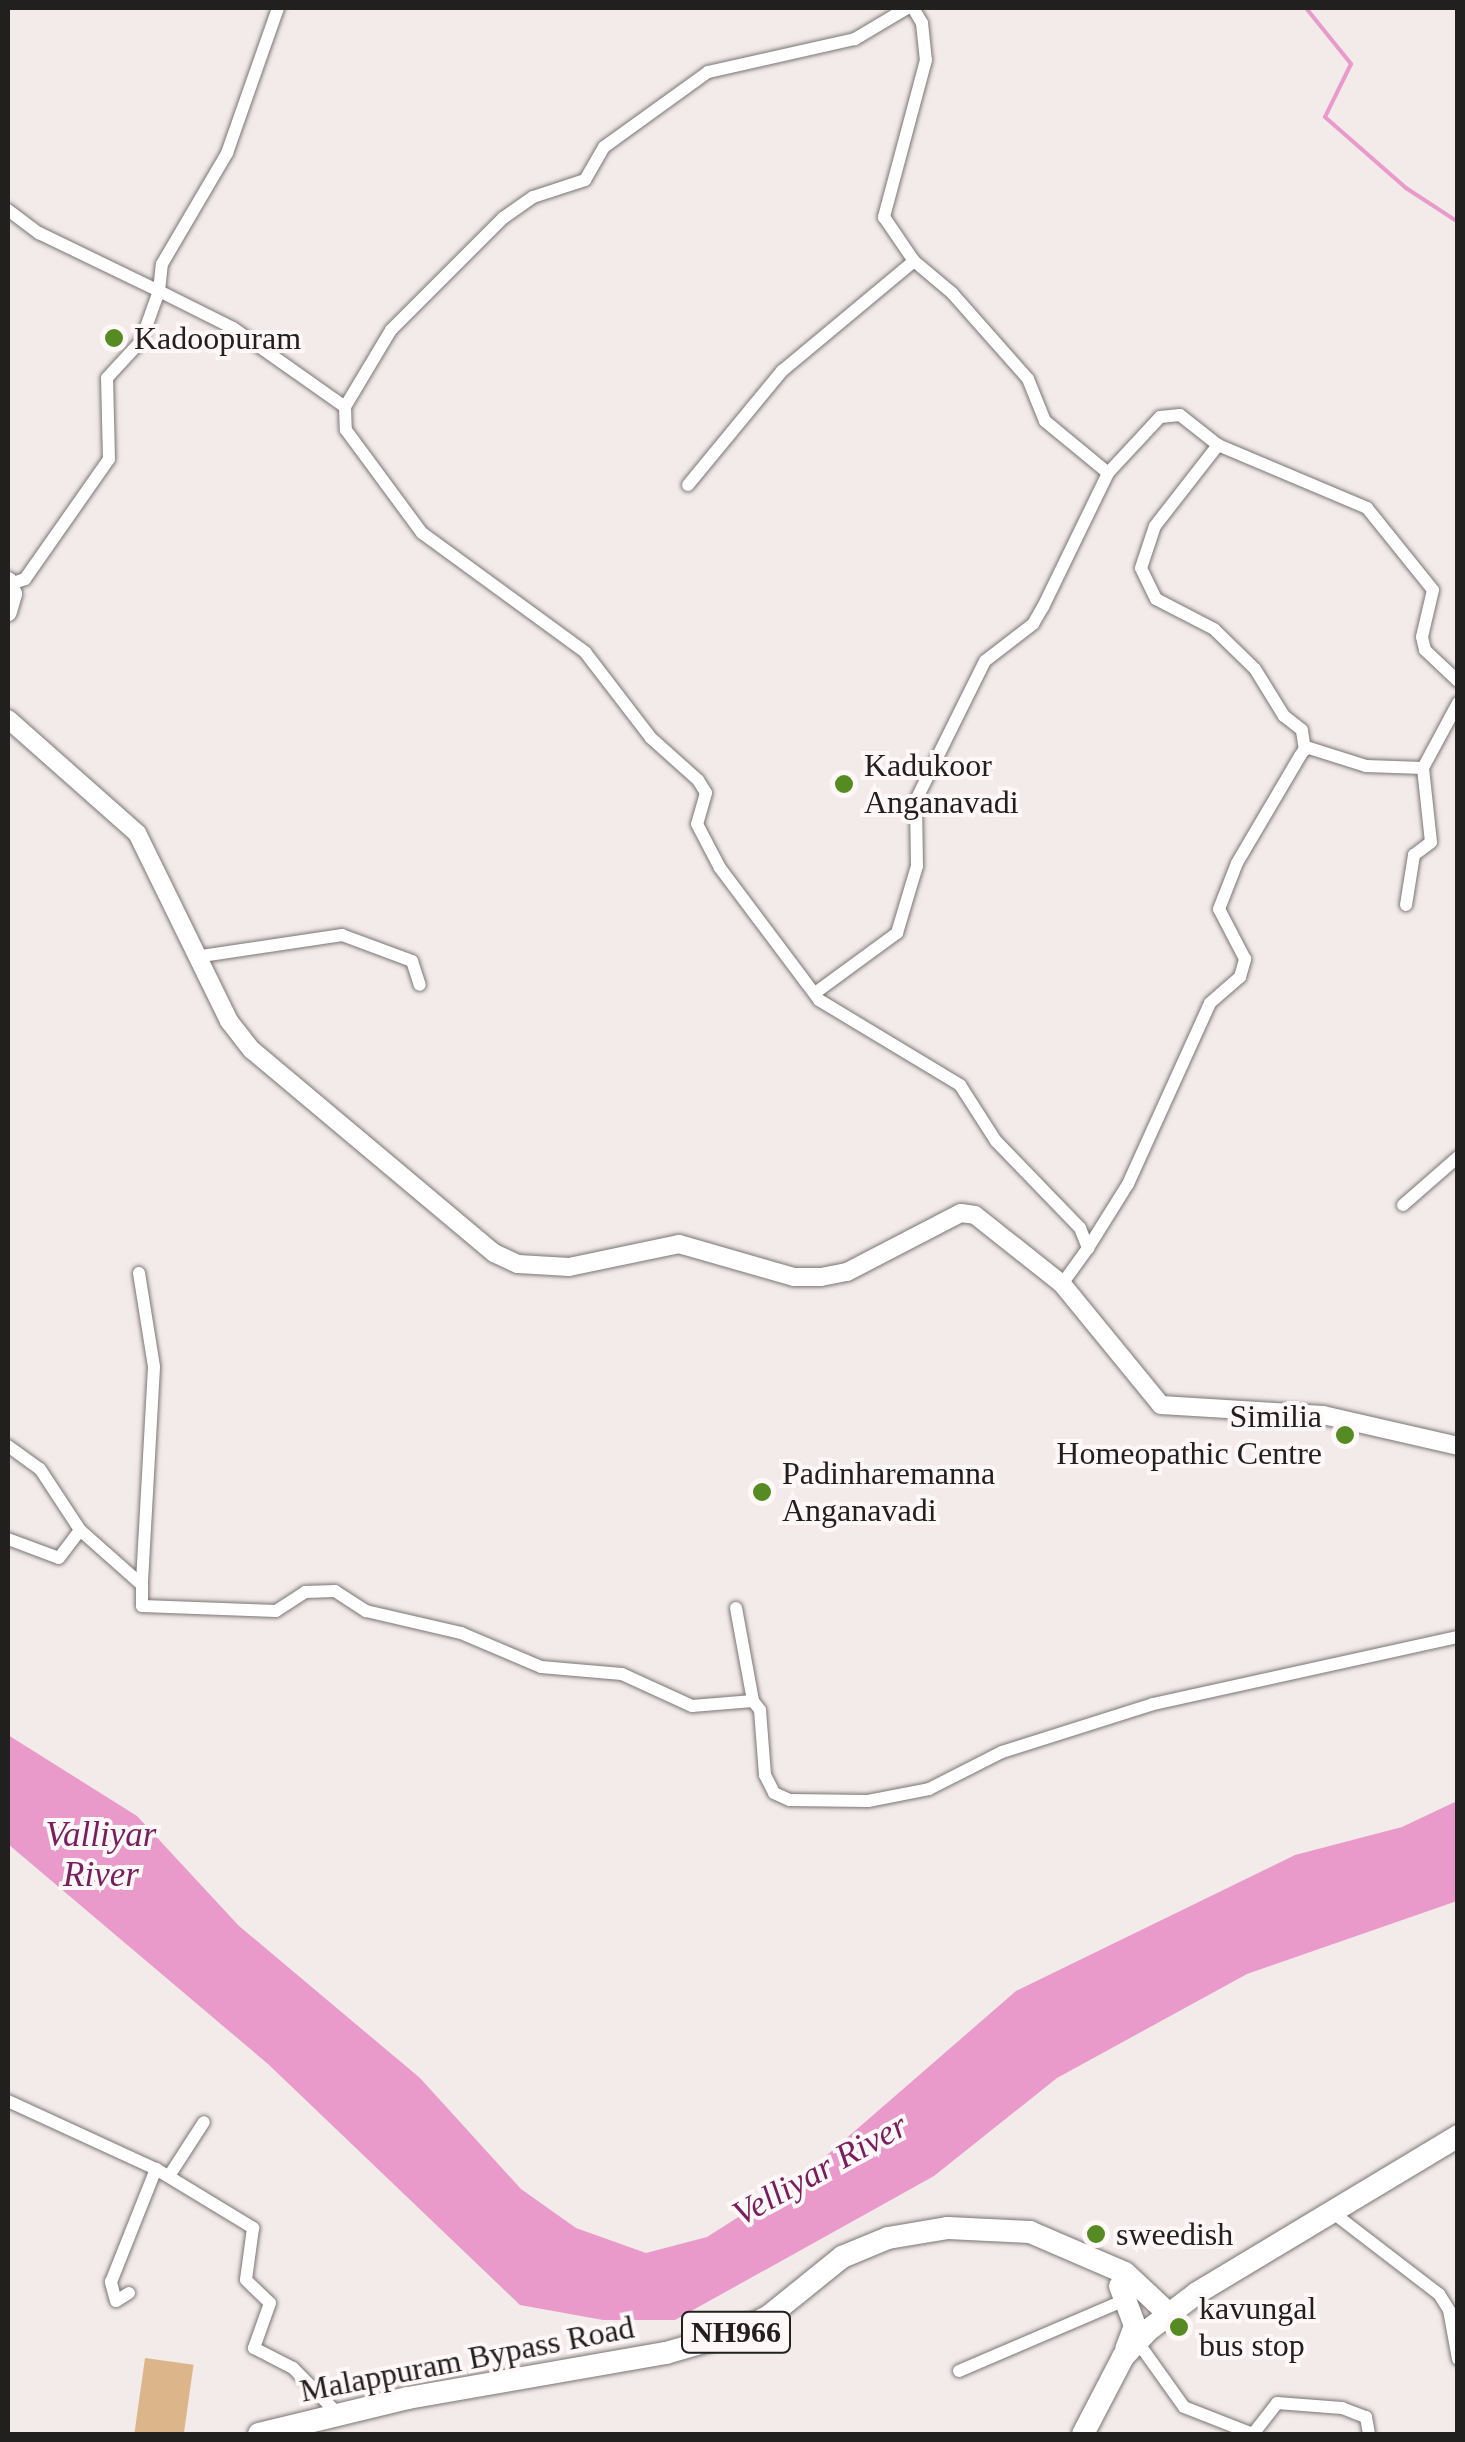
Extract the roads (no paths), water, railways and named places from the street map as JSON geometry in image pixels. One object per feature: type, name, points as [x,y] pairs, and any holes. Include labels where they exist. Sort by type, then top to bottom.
[{"type":"highway","points":[[1130,2349],[1197,2293],[1458,2136]]},
{"type":"highway","name":"Malappuram Bypass Road","points":[[260,2434],[338,2414],[666,2353],[738,2332],[769,2316],[842,2257],[888,2238],[990,2226],[1030,2232],[1124,2286],[1164,2318]]},
{"type":"highway","name":"Malappuram Bypass Road","points":[[311,2434],[406,2411],[670,2367],[744,2345],[777,2328],[849,2269],[892,2252],[950,2242],[1026,2246],[1124,2286]]},
{"type":"highway","points":[[1083,2434],[1130,2349],[1135,2326],[1124,2286]]},
{"type":"highway","name":"NH966","points":[[1124,2286],[1197,2293]]},
{"type":"main road","points":[[8,612],[9,583]]},
{"type":"main road","points":[[8,719],[137,833],[229,1021],[281,1079],[446,1216],[518,1264],[569,1268],[679,1244],[794,1277],[821,1277],[847,1272],[961,1212],[986,1221],[1062,1284],[1161,1405],[1313,1413],[1458,1446]]},
{"type":"street","points":[[9,583],[25,579],[109,459],[108,378],[141,340],[159,291],[162,264],[218,176],[278,8]]},
{"type":"street","points":[[1088,1248],[1080,1228],[996,1141],[960,1086],[815,993],[720,868],[697,824],[706,793],[698,780],[651,738],[585,652],[422,533],[346,430],[346,406],[391,330],[452,265],[532,196],[586,180],[604,147],[688,84],[708,72],[855,40],[910,8],[922,23],[926,60],[884,218],[914,261],[952,293],[1028,380],[1045,421],[1108,473]]},
{"type":"street","points":[[8,210],[38,234],[233,328],[346,406]]},
{"type":"street","points":[[688,485],[782,371],[914,261]]},
{"type":"street","points":[[815,993],[898,933],[917,866],[916,800],[985,660],[1032,624],[1108,473],[1160,417],[1180,414],[1218,445],[1367,508],[1433,590],[1422,637],[1425,650],[1458,681]]},
{"type":"street","points":[[1062,1284],[1128,1184],[1210,1003],[1240,977],[1244,959],[1218,909],[1237,863],[1305,750],[1302,730],[1284,716],[1255,670],[1214,628],[1156,599],[1141,568],[1155,526],[1218,445]]},
{"type":"street","points":[[1406,905],[1414,855],[1431,842],[1423,768],[1458,703]]},
{"type":"street","points":[[1305,750],[1366,766],[1423,768]]},
{"type":"street","points":[[195,957],[342,936],[412,960],[420,985]]},
{"type":"street","points":[[1403,1205],[1458,1157]]},
{"type":"street","points":[[139,1273],[154,1367],[142,1606],[227,1613],[276,1611],[305,1592],[335,1591],[366,1611],[461,1632],[541,1667],[622,1674],[692,1706],[753,1700]]},
{"type":"street","points":[[8,1446],[56,1488],[80,1530],[142,1586]]},
{"type":"street","points":[[8,1539],[58,1558],[80,1530]]},
{"type":"street","points":[[736,1608],[753,1700],[760,1710],[760,1750],[774,1793],[822,1803],[868,1801],[929,1789],[1002,1752],[1153,1704],[1458,1637]]},
{"type":"street","points":[[8,2102],[162,2172],[252,2228],[246,2280],[270,2303],[254,2348],[293,2368],[338,2414]]},
{"type":"street","points":[[129,2293],[116,2300],[111,2282],[162,2172],[204,2122]]},
{"type":"street","points":[[1332,2212],[1439,2294],[1449,2310],[1458,2359]]},
{"type":"street","points":[[960,2371],[1124,2286]]},
{"type":"street","points":[[1130,2349],[1184,2407],[1253,2434],[1277,2402],[1342,2408],[1366,2417],[1368,2434]]},
{"type":"water","name":"Valliyar River","points":[[8,1735],[137,1816],[239,1926],[420,2078],[521,2189],[576,2228],[646,2253],[707,2237],[803,2176],[1016,1991],[1295,1855],[1402,1827],[1457,1801],[1457,1901],[1247,1974],[1057,2078],[934,2176],[675,2320],[603,2320],[520,2305],[268,2064],[8,1844]]},
{"type":"waterway","points":[[1306,8],[1351,64],[1325,117],[1406,188],[1458,222]]},
{"type":"place","name":"Kadoopuram","points":[[114,338]]},
{"type":"place","name":"Kadukoor Anganavadi","points":[[844,784]]},
{"type":"place","name":"Similia Homeopathic Centre","points":[[1345,1435]]},
{"type":"place","name":"Padinharemanna Anganavadi","points":[[762,1492]]},
{"type":"place","name":"sweedish","points":[[1096,2234]]},
{"type":"place","name":"kavungal bus stop","points":[[1179,2327]]},
{"type":"water label","name":"Velliyar River","points":[[820,2170]]}]
